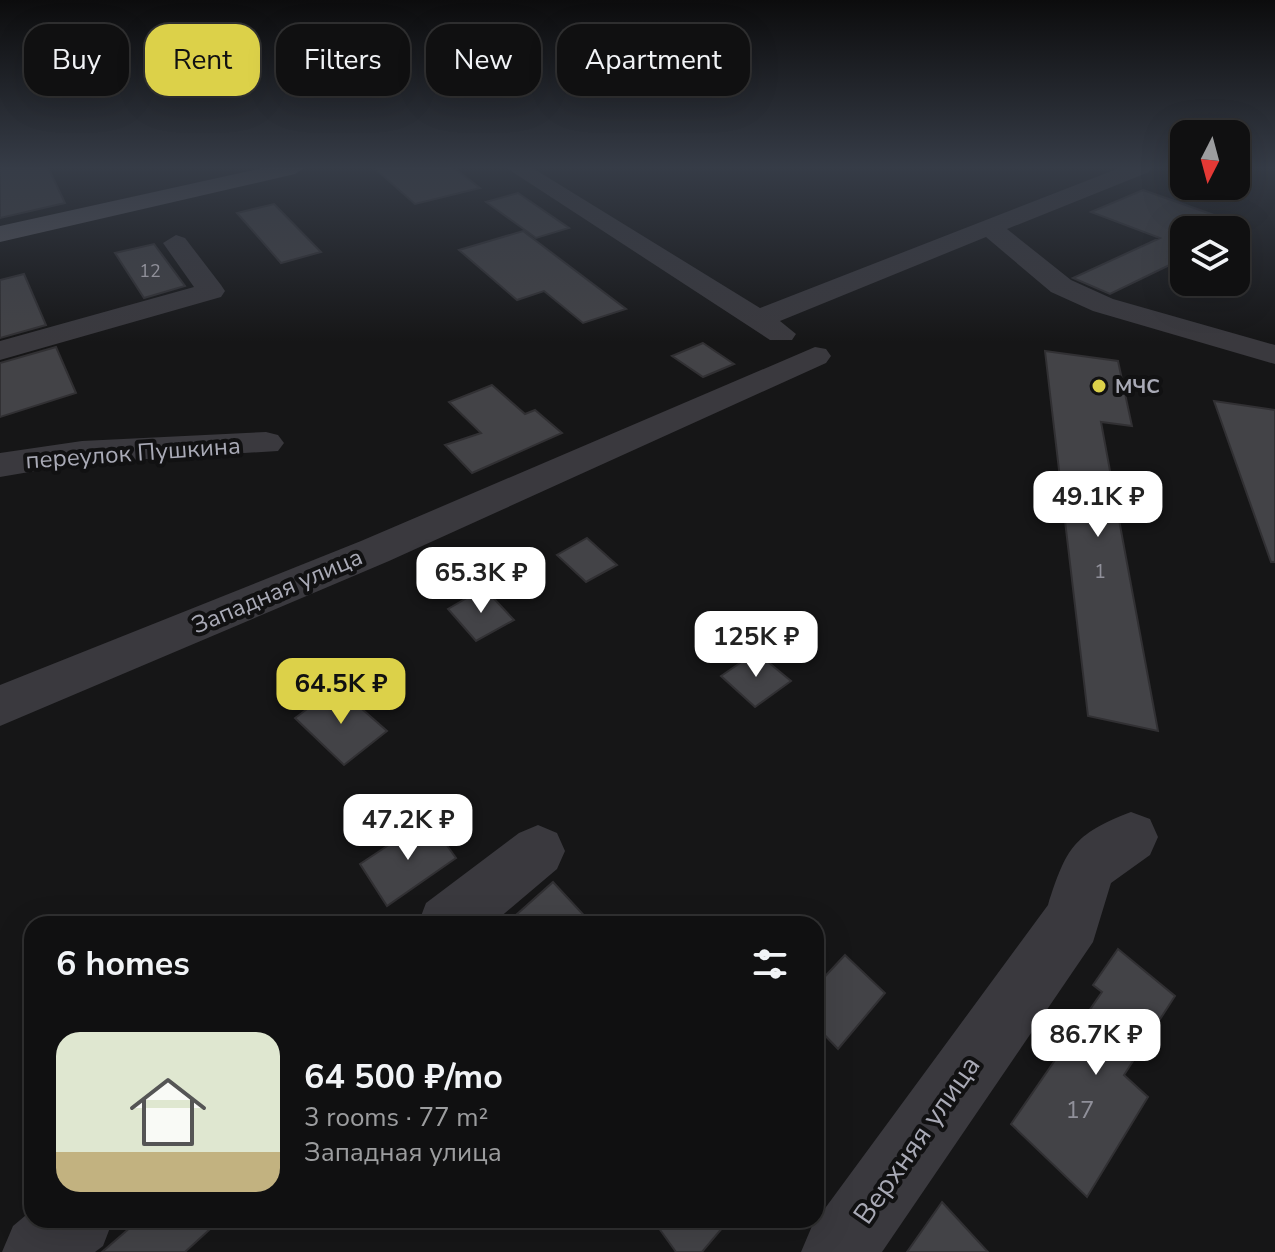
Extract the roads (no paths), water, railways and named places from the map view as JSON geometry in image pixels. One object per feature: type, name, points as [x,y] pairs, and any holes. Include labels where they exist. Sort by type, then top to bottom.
[{"type":"main road","points":[[0,234],[38,225]]},
{"type":"street","points":[[609,225],[758,319],[923,252],[1000,225]]},
{"type":"street","points":[[991,229],[1061,286],[1103,305],[1275,355]]},
{"type":"street","points":[[0,351],[211,291],[176,243]]},
{"type":"street","name":"Западная улица","points":[[0,706],[375,551],[815,356],[758,319]]},
{"type":"street","name":"переулок Пушкина","points":[[0,465],[82,452],[266,443]]},
{"type":"street","name":"Верхняя улица","points":[[838,1252],[1072,921],[1088,867],[1131,837]]},
{"type":"street","points":[[457,916],[538,851]]},
{"type":"street","points":[[39,1252],[68,1228]]},
{"type":"place","name":"МЧС","points":[[1099,386]]}]
